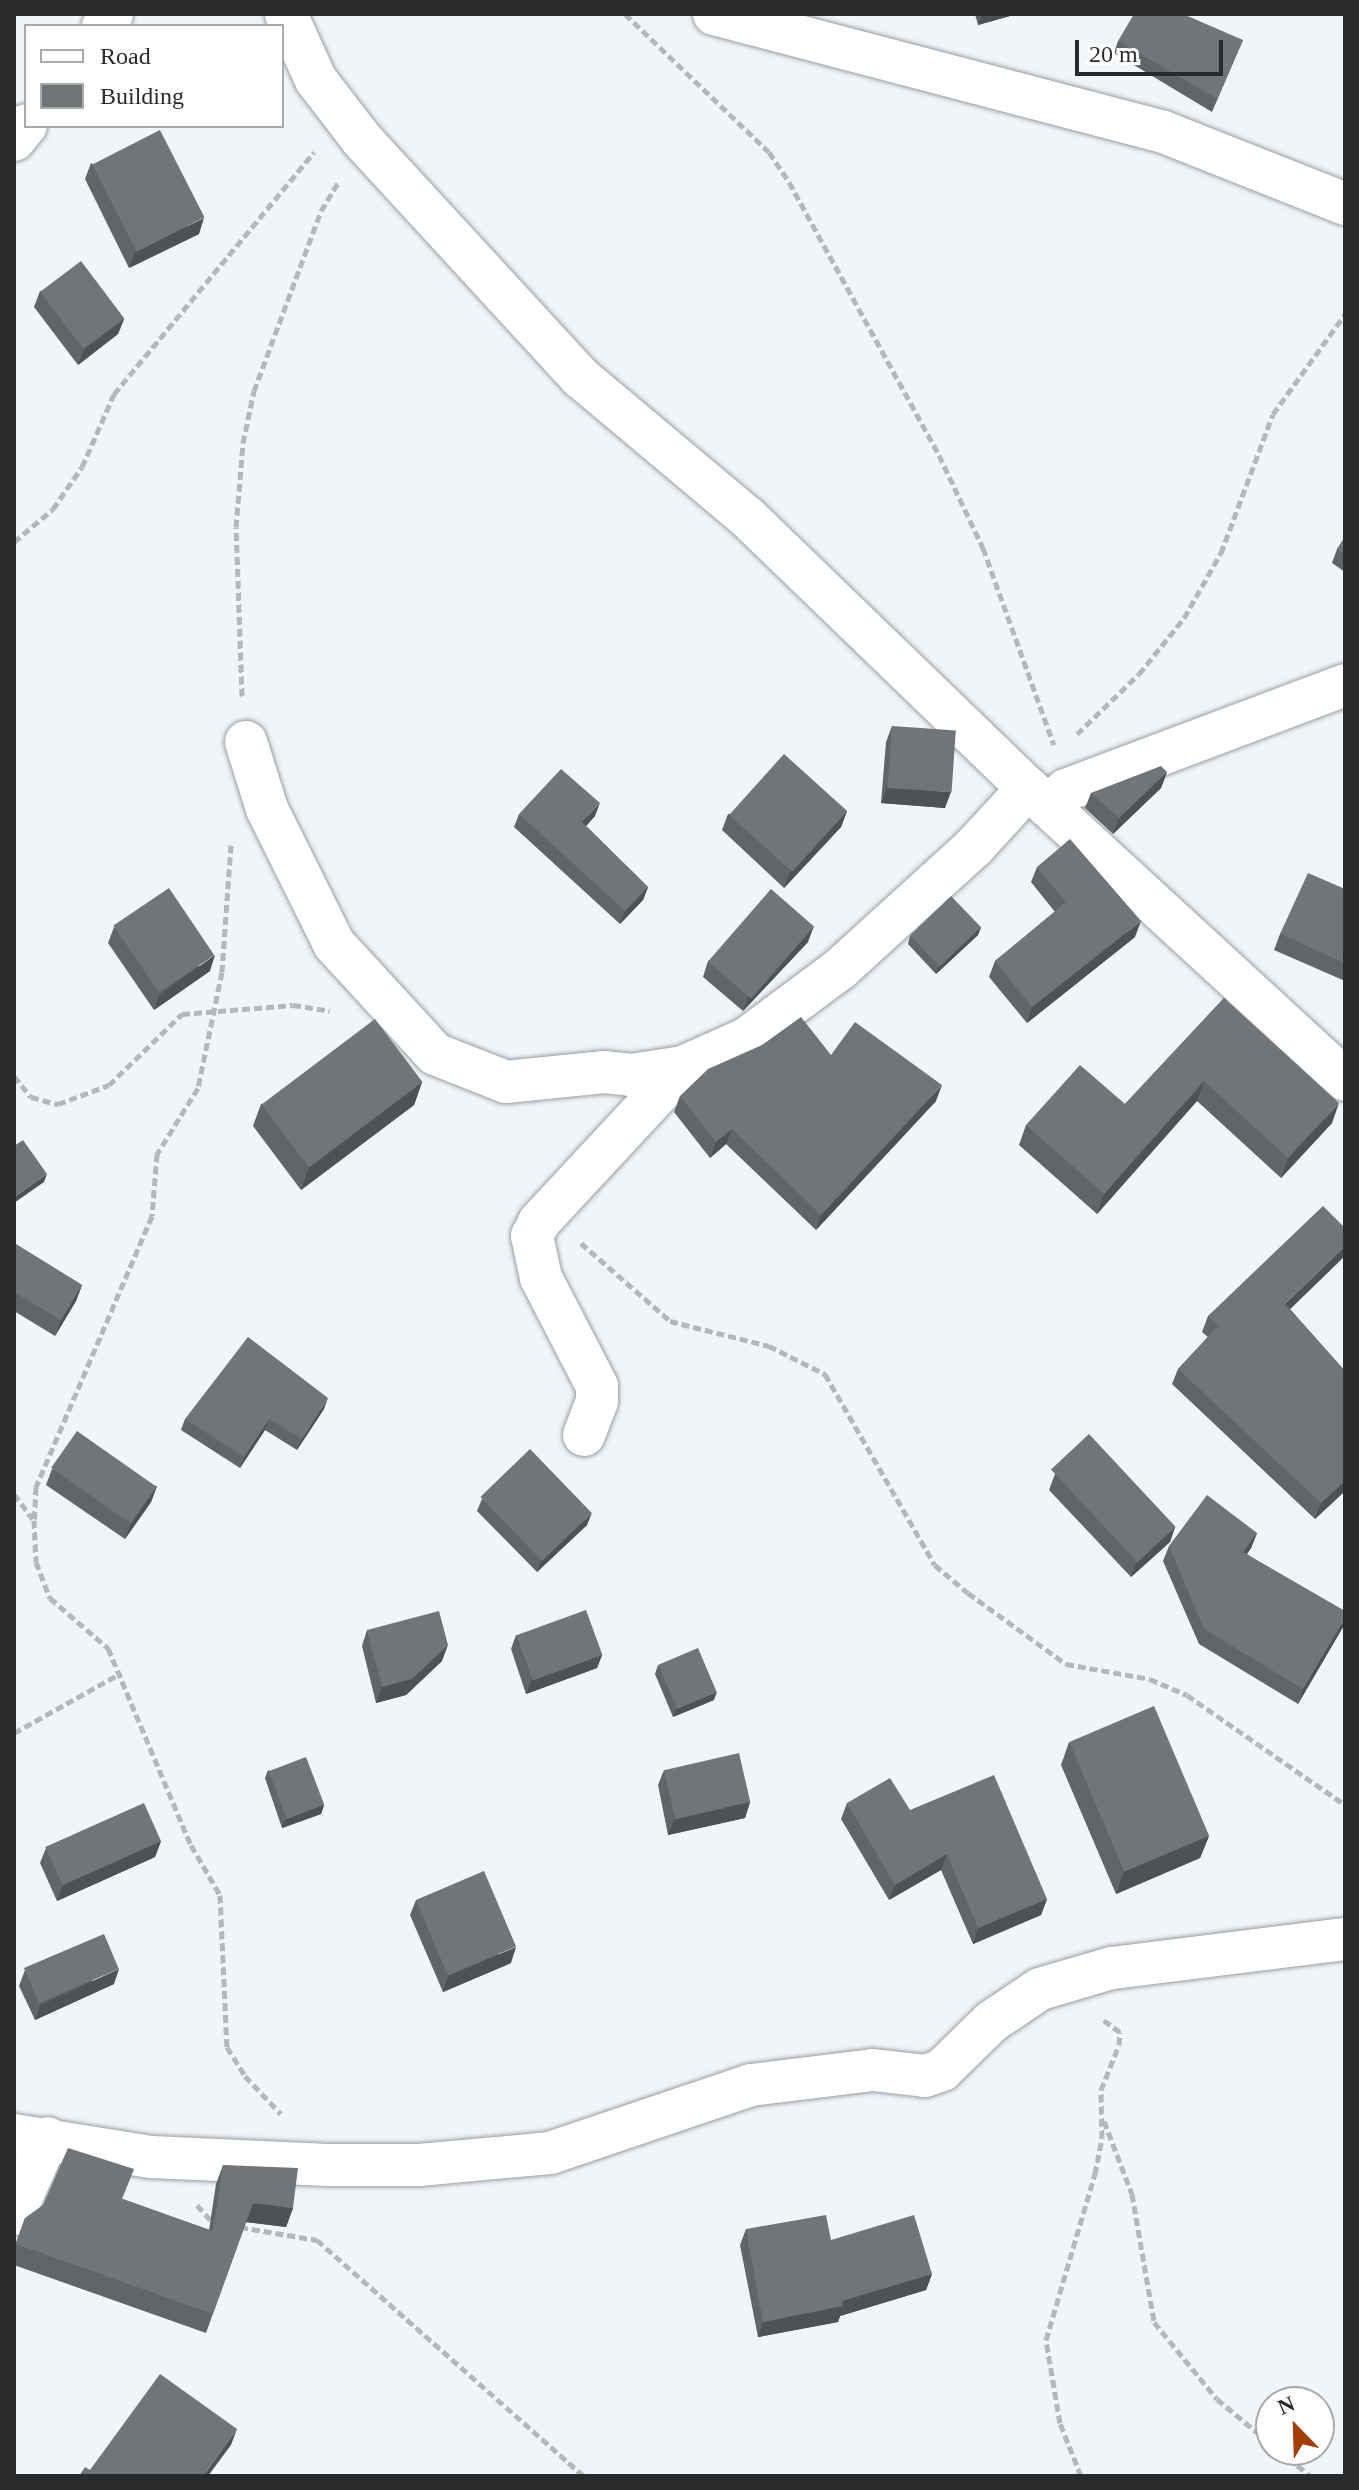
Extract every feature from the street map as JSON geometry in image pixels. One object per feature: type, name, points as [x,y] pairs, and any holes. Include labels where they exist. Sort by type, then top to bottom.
[{"type":"street","points":[[286,14],[316,80],[363,141],[580,377],[748,518],[1039,796],[1345,1080]]},
{"type":"street","points":[[714,14],[1161,131],[1345,204]]},
{"type":"street","points":[[246,742],[267,809],[334,944],[435,1054],[506,1082],[683,1067],[746,1039],[840,969],[974,847],[1039,796],[1066,790],[1345,685]]},
{"type":"street","points":[[584,1435],[597,1401],[597,1386],[541,1278],[532,1236],[552,1209],[683,1067]]},
{"type":"street","points":[[14,2214],[31,2136],[152,2157],[328,2165],[419,2165],[550,2153],[751,2085],[873,2070],[925,2076],[957,2059],[991,2022],[1040,1989],[1112,1968],[1345,1939]]},
{"type":"path","points":[[625,14],[769,152],[789,182],[983,548],[1057,754],[1139,674],[1184,618],[1221,553],[1273,414],[1345,314]]},
{"type":"path","points":[[14,542],[53,509],[82,467],[114,394],[307,163],[319,130],[316,80]]},
{"type":"path","points":[[246,742],[236,607],[243,443],[254,391],[321,211],[363,141]]},
{"type":"path","points":[[233,828],[216,1009],[198,1088],[157,1154],[152,1216],[36,1487],[36,1562],[50,1598],[108,1648],[191,1845],[220,1895],[227,2047],[245,2076],[328,2165]]},
{"type":"path","points":[[14,1076],[42,1102],[85,1098],[124,1074],[182,1014],[293,1005],[344,1016]]},
{"type":"path","points":[[552,1209],[579,1241],[670,1321],[769,1346],[825,1374],[916,1524],[935,1565],[968,1593],[1066,1664],[1150,1679],[1187,1695],[1345,1805]]},
{"type":"path","points":[[14,1494],[34,1520]]},
{"type":"path","points":[[14,1733],[121,1673]]},
{"type":"path","points":[[1040,1989],[1120,2032],[1101,2090],[1103,2116],[1095,2174],[1046,2340],[1060,2423],[1081,2476]]},
{"type":"path","points":[[1103,2116],[1132,2194],[1154,2322],[1217,2399],[1255,2431]]},
{"type":"path","points":[[206,2159],[197,2206],[211,2224],[317,2240],[584,2476]]},
{"type":"building","points":[[1134,14],[1183,14],[1243,40],[1217,99],[1118,41]]},
{"type":"building","points":[[160,130],[204,217],[137,252],[92,165]]},
{"type":"building","points":[[81,261],[124,319],[84,349],[40,292]]},
{"type":"building","points":[[1345,537],[1345,554],[1337,549]]},
{"type":"building","points":[[892,726],[956,730],[952,792],[888,788]]},
{"type":"building","points":[[784,754],[847,811],[792,872],[729,815]]},
{"type":"building","points":[[1161,766],[1167,772],[1119,818],[1091,793]]},
{"type":"building","points":[[561,769],[600,803],[582,822],[648,887],[625,911],[519,814]]},
{"type":"building","points":[[1070,839],[1141,921],[1032,1007],[995,961],[1066,902],[1037,867]]},
{"type":"building","points":[[1308,873],[1345,889],[1345,963],[1280,934]]},
{"type":"building","points":[[169,888],[214,955],[159,993],[113,925]]},
{"type":"building","points":[[771,889],[814,926],[751,999],[708,961]]},
{"type":"building","points":[[951,896],[981,927],[940,967],[910,936]]},
{"type":"building","points":[[1224,998],[1339,1103],[1288,1158],[1204,1081],[1104,1194],[1026,1125],[1080,1065],[1125,1104]]},
{"type":"building","points":[[801,1017],[831,1055],[855,1022],[942,1085],[821,1215],[732,1129],[716,1142],[680,1096],[708,1069],[762,1045]]},
{"type":"building","points":[[375,1019],[423,1082],[309,1168],[262,1104]]},
{"type":"building","points":[[23,1140],[47,1174],[14,1197],[14,1146]]},
{"type":"building","points":[[1323,1206],[1345,1228],[1345,1246],[1285,1304],[1345,1371],[1345,1481],[1321,1503],[1178,1369],[1218,1326],[1208,1316]]},
{"type":"building","points":[[14,1243],[82,1285],[61,1320],[14,1292]]},
{"type":"building","points":[[248,1337],[328,1398],[302,1439],[269,1419],[244,1457],[185,1419]]},
{"type":"building","points":[[77,1431],[156,1487],[131,1523],[51,1468]]},
{"type":"building","points":[[1089,1434],[1176,1527],[1138,1562],[1051,1469]]},
{"type":"building","points":[[530,1449],[592,1513],[542,1561],[480,1497]]},
{"type":"building","points":[[1207,1495],[1257,1533],[1243,1552],[1345,1611],[1345,1618],[1303,1689],[1204,1629],[1169,1546]]},
{"type":"building","points":[[586,1610],[602,1655],[533,1680],[516,1635]]},
{"type":"building","points":[[439,1611],[448,1645],[412,1679],[382,1687],[367,1630]]},
{"type":"building","points":[[698,1648],[717,1692],[677,1709],[658,1665]]},
{"type":"building","points":[[1154,1706],[1209,1836],[1124,1872],[1069,1742]]},
{"type":"building","points":[[739,1753],[750,1802],[675,1819],[664,1770]]},
{"type":"building","points":[[306,1757],[324,1805],[287,1819],[269,1771]]},
{"type":"building","points":[[994,1775],[1047,1899],[978,1928],[947,1854],[895,1885],[847,1803],[890,1778],[910,1810]]},
{"type":"building","points":[[144,1803],[161,1841],[62,1885],[45,1847]]},
{"type":"building","points":[[484,1871],[516,1946],[448,1975],[416,1900]]},
{"type":"building","points":[[104,1934],[119,1969],[39,2003],[24,1968]]},
{"type":"building","points":[[68,2148],[134,2169],[122,2199],[213,2231],[223,2165],[298,2168],[293,2208],[253,2203],[213,2314],[16,2244],[25,2218],[43,2205]]},
{"type":"building","points":[[826,2215],[831,2240],[914,2215],[932,2274],[842,2301],[843,2306],[763,2322],[746,2229]]},
{"type":"building","points":[[160,2374],[237,2429],[203,2476],[79,2476],[85,2467],[90,2470]]}]
